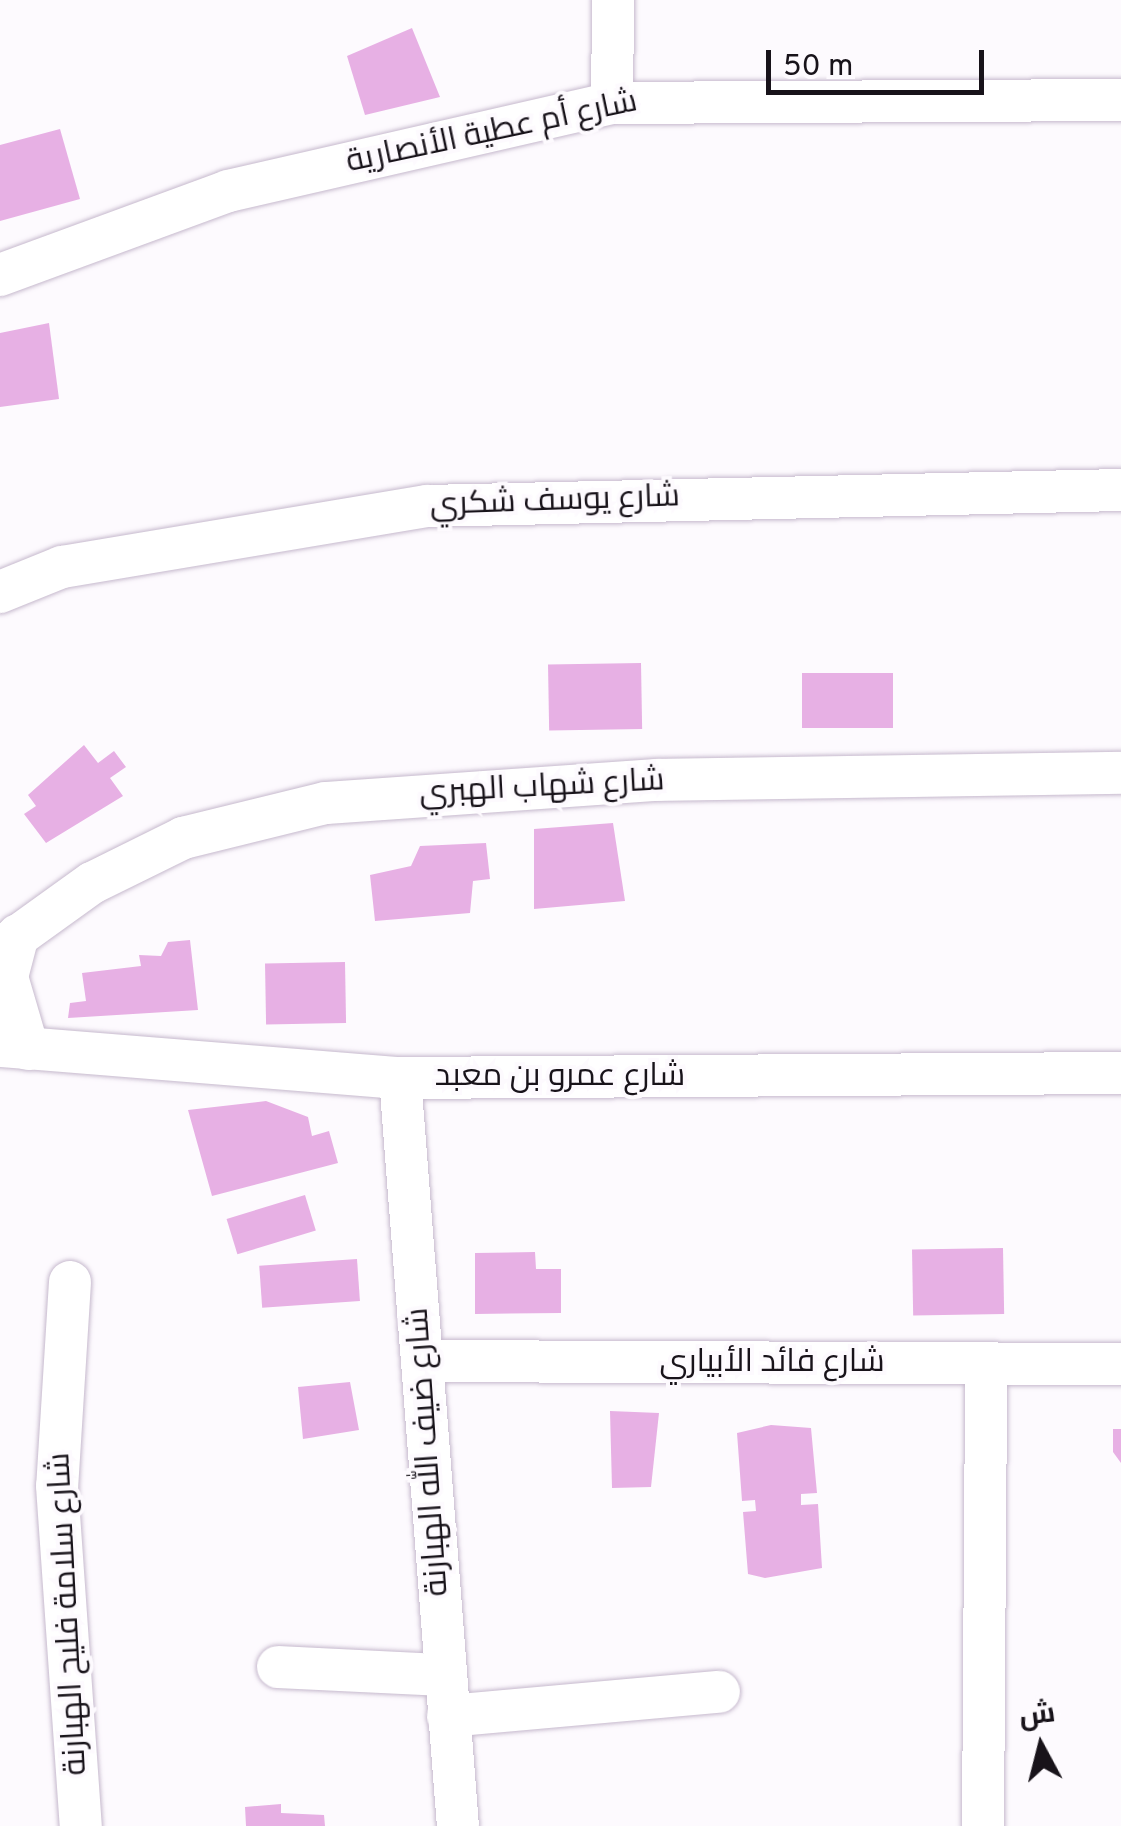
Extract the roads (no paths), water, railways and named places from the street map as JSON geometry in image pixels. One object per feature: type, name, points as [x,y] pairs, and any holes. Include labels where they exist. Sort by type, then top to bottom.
[{"type":"street","points":[[612,103],[613,0]]},
{"type":"street","name":"شارع أم عطية الأنصارية","points":[[0,275],[228,192],[612,103],[1121,100]]},
{"type":"street","name":"شارع يوسف شكري","points":[[0,592],[62,567],[428,506],[1121,490]]},
{"type":"street","name":"شارع شهاب الهبري","points":[[9,942],[92,883],[184,838],[326,803],[658,780],[1121,772]]},
{"type":"street","points":[[9,942],[7,977],[14,1048]]},
{"type":"street","name":"شارع عمرو بن معبد","points":[[14,1048],[400,1078],[1121,1073]]},
{"type":"street","name":"شارع ضيف الله الهبارنة","points":[[400,1078],[458,1826]]},
{"type":"street","name":"شارع سلامة فليح الهبارنة","points":[[70,1282],[57,1486],[82,1826]]},
{"type":"street","name":"شارع فائد الأبياري","points":[[423,1361],[1121,1364]]},
{"type":"street","points":[[983,1826],[986,1364]]},
{"type":"street","points":[[278,1667],[446,1696],[719,1692]]}]
